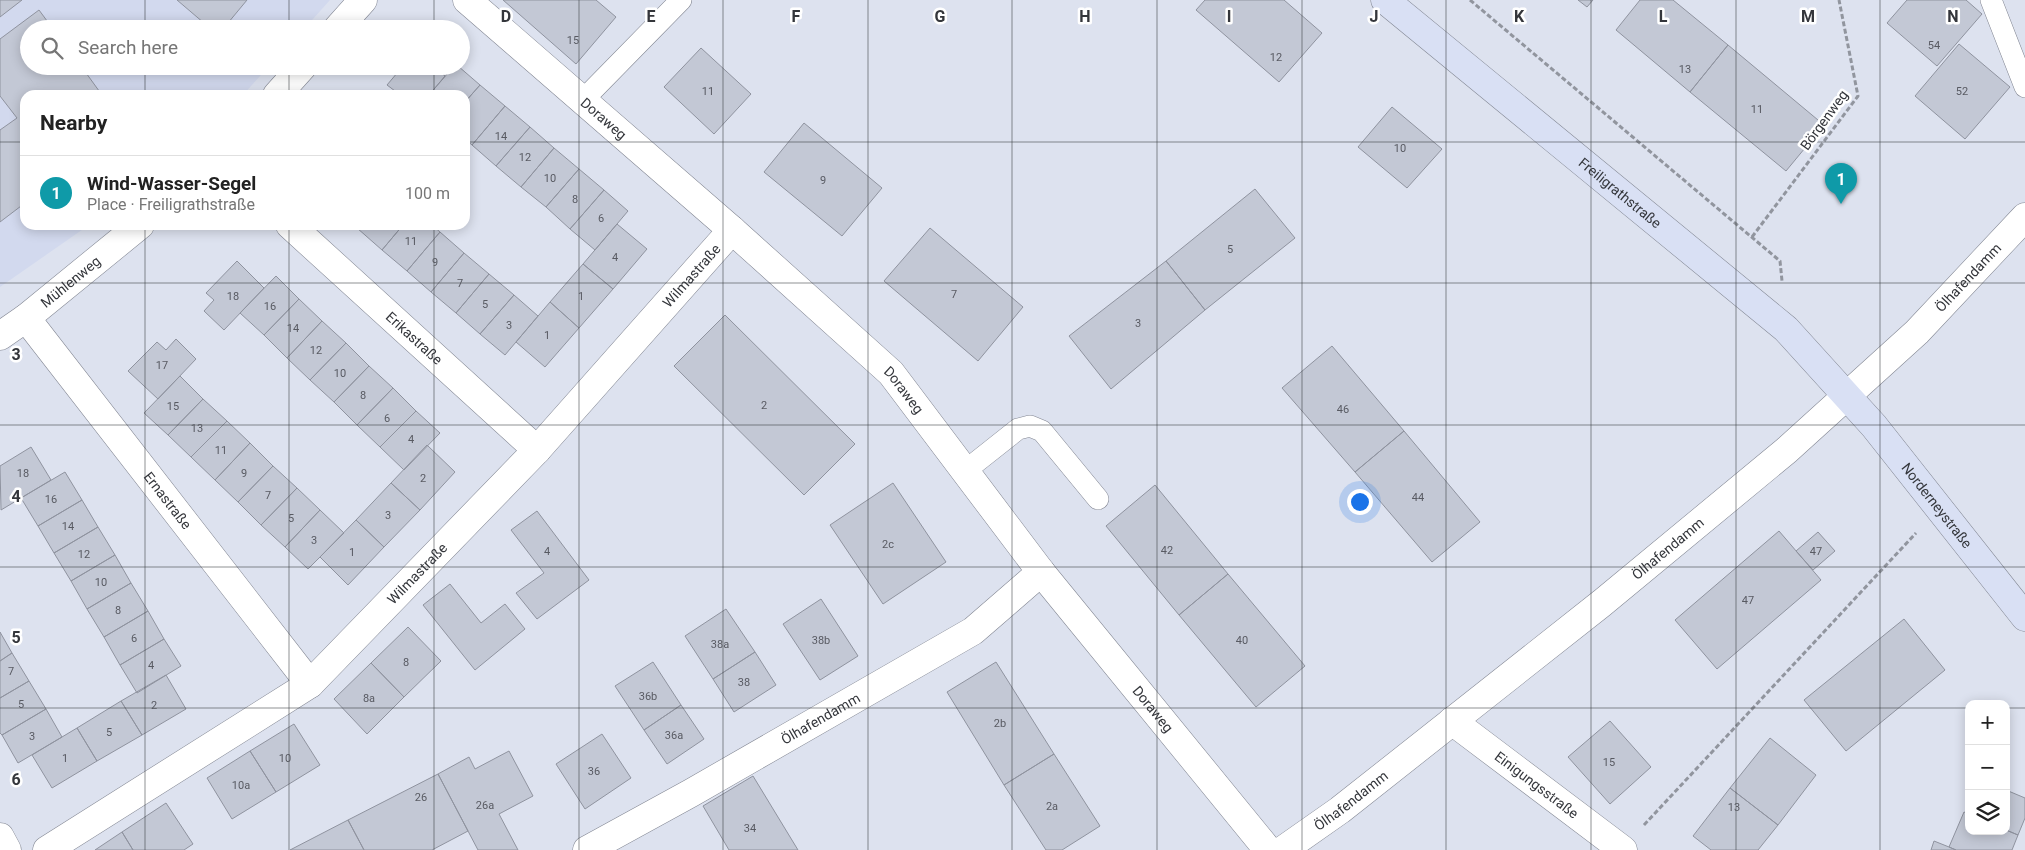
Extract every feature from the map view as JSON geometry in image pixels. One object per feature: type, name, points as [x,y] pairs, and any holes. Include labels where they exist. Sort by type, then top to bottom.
[{"type":"street","points":[[345,20],[363,0]]},
{"type":"street","name":"Doraweg","points":[[467,0],[732,230],[891,373],[1041,572],[1268,850]]},
{"type":"street","name":"Freiligrathstraße","points":[[1385,0],[1786,329],[1847,395]]},
{"type":"street","points":[[281,90],[295,75]]},
{"type":"street","name":"Ölhafendamm","points":[[1283,850],[1340,810],[1639,572],[1788,450],[1917,332],[2025,217]]},
{"type":"street","name":"Mühlenweg","points":[[0,336],[26,318],[134,230]]},
{"type":"street","name":"Erikastraße","points":[[295,230],[537,450]]},
{"type":"street","name":"Wilmastraße","points":[[47,850],[310,684],[537,450],[732,230]]},
{"type":"street","name":"Ernastraße","points":[[26,318],[310,684]]},
{"type":"street","name":"Norderneystraße","points":[[1847,395],[2025,617]]},
{"type":"street","name":"Ölhafendamm","points":[[587,850],[691,793],[972,631],[1041,572]]},
{"type":"street","name":"Einigungsstraße","points":[[1452,721],[1622,850]]},
{"type":"street","points":[[0,837],[7,850]]},
{"type":"lane","points":[[583,100],[681,0]]},
{"type":"lane","points":[[1991,0],[2025,87]]},
{"type":"lane","points":[[965,471],[1018,429],[1030,426],[1042,431],[1098,498]]},
{"type":"path","points":[[1470,0],[1780,261],[1786,329]]},
{"type":"path","name":"Börgenweg","points":[[1752,237],[1858,96],[1839,0]]},
{"type":"path","points":[[1622,850],[1907,541],[1940,511]]},
{"type":"shaded area","points":[[0,0],[330,0],[312,20],[20,20],[20,75],[261,75],[247,90],[20,90],[20,230],[82,230],[0,287]]},
{"type":"building","points":[[0,0],[22,0],[0,17]]},
{"type":"building","points":[[177,0],[247,0],[230,20],[200,20]]},
{"type":"building","points":[[503,0],[596,0],[616,17],[576,64]]},
{"type":"building","points":[[1205,0],[1284,0],[1322,33],[1279,82],[1196,10]]},
{"type":"building","points":[[1578,0],[1593,0],[1587,7]]},
{"type":"building","points":[[1640,0],[1673,0],[1728,45],[1690,92],[1616,30]]},
{"type":"building","points":[[1907,0],[1966,0],[1982,14],[1937,66],[1887,23]]},
{"type":"building","points":[[39,10],[46,20],[26,20]]},
{"type":"building","points":[[20,24],[20,75],[88,75],[98,90],[20,90],[20,207],[0,222],[0,130],[17,118],[0,96],[0,39]]},
{"type":"building","points":[[1959,44],[2010,87],[1965,139],[1915,96]]},
{"type":"building","points":[[1728,45],[1824,125],[1786,171],[1690,92]]},
{"type":"building","points":[[701,48],[751,94],[714,134],[664,87]]},
{"type":"building","points":[[395,75],[445,76],[433,90],[394,90],[387,85]]},
{"type":"building","points":[[446,75],[468,75],[480,85],[470,96],[470,90],[433,90]]},
{"type":"building","points":[[480,85],[505,106],[472,145],[470,143],[470,96]]},
{"type":"building","points":[[505,106],[530,127],[496,166],[472,145]]},
{"type":"building","points":[[1392,107],[1442,149],[1407,188],[1358,147]]},
{"type":"building","points":[[804,123],[882,188],[842,236],[764,172]]},
{"type":"building","points":[[530,127],[554,148],[521,187],[496,166]]},
{"type":"building","points":[[554,148],[579,169],[546,207],[521,187]]},
{"type":"building","points":[[579,169],[604,190],[570,229],[546,207]]},
{"type":"building","points":[[1255,189],[1295,238],[1205,310],[1166,261]]},
{"type":"building","points":[[604,190],[628,211],[595,250],[570,229]]},
{"type":"building","points":[[617,224],[647,249],[613,289],[583,264]]},
{"type":"building","points":[[930,228],[1023,307],[978,361],[884,281]]},
{"type":"building","points":[[359,230],[399,230],[382,250]]},
{"type":"building","points":[[399,230],[438,230],[440,232],[407,271],[382,250]]},
{"type":"building","points":[[440,232],[464,253],[431,292],[407,271]]},
{"type":"building","points":[[464,253],[489,274],[456,313],[431,292]]},
{"type":"building","points":[[237,261],[264,288],[224,330],[204,311],[214,300],[206,293]]},
{"type":"building","points":[[1166,261],[1205,310],[1111,389],[1069,336]]},
{"type":"building","points":[[583,264],[613,289],[579,328],[550,302]]},
{"type":"building","points":[[489,274],[514,295],[480,334],[456,313]]},
{"type":"building","points":[[276,276],[299,299],[264,335],[240,313]]},
{"type":"building","points":[[514,295],[538,316],[505,355],[480,334]]},
{"type":"building","points":[[299,299],[322,321],[287,358],[264,335]]},
{"type":"building","points":[[550,302],[579,328],[545,367],[516,342]]},
{"type":"building","points":[[725,315],[855,444],[804,495],[674,366]]},
{"type":"building","points":[[322,321],[346,343],[310,380],[287,358]]},
{"type":"building","points":[[176,339],[196,359],[158,399],[128,371],[157,342],[166,350]]},
{"type":"building","points":[[346,343],[369,366],[334,402],[310,380]]},
{"type":"building","points":[[1332,346],[1404,431],[1355,472],[1282,388]]},
{"type":"building","points":[[369,366],[393,388],[357,425],[334,402]]},
{"type":"building","points":[[180,376],[203,399],[168,435],[144,413]]},
{"type":"building","points":[[393,388],[416,411],[380,447],[357,425]]},
{"type":"building","points":[[203,399],[227,421],[191,457],[168,435]]},
{"type":"building","points":[[416,411],[440,433],[404,470],[380,447]]},
{"type":"building","points":[[227,421],[250,443],[215,480],[191,457]]},
{"type":"building","points":[[1404,431],[1480,522],[1432,562],[1355,472]]},
{"type":"building","points":[[250,443],[273,466],[238,502],[215,480]]},
{"type":"building","points":[[427,445],[455,472],[420,510],[391,483]]},
{"type":"building","points":[[31,447],[51,480],[1,510],[0,466]]},
{"type":"building","points":[[273,466],[297,488],[261,525],[238,502]]},
{"type":"building","points":[[65,472],[82,500],[38,526],[21,498]]},
{"type":"building","points":[[391,483],[420,510],[384,547],[356,520]]},
{"type":"building","points":[[893,483],[946,562],[883,604],[830,525]]},
{"type":"building","points":[[1155,485],[1228,574],[1179,615],[1106,526]]},
{"type":"building","points":[[297,488],[320,510],[285,547],[261,525]]},
{"type":"building","points":[[82,500],[98,527],[54,553],[38,526]]},
{"type":"building","points":[[320,510],[344,533],[308,569],[285,547]]},
{"type":"building","points":[[537,511],[589,580],[537,619],[516,593],[544,573],[511,530]]},
{"type":"building","points":[[356,520],[384,547],[348,585],[320,557]]},
{"type":"building","points":[[98,527],[115,555],[71,581],[54,553]]},
{"type":"building","points":[[1779,531],[1821,580],[1717,669],[1675,620]]},
{"type":"building","points":[[1818,532],[1835,551],[1813,570],[1796,551]]},
{"type":"building","points":[[115,555],[131,583],[87,609],[71,581]]},
{"type":"building","points":[[1228,574],[1305,666],[1256,707],[1179,615]]},
{"type":"building","points":[[131,583],[148,611],[104,637],[87,609]]},
{"type":"building","points":[[450,584],[481,623],[505,604],[525,629],[475,670],[423,605]]},
{"type":"building","points":[[821,599],[858,656],[820,680],[783,624]]},
{"type":"building","points":[[726,609],[755,652],[713,679],[685,636]]},
{"type":"building","points":[[148,611],[164,639],[120,665],[104,637]]},
{"type":"building","points":[[1904,619],[1945,670],[1846,751],[1804,700]]},
{"type":"building","points":[[408,627],[441,661],[404,697],[371,663]]},
{"type":"building","points":[[0,632],[12,653],[0,661]]},
{"type":"building","points":[[164,639],[181,666],[137,693],[120,665]]},
{"type":"building","points":[[755,652],[776,685],[734,712],[713,679]]},
{"type":"building","points":[[12,653],[29,681],[0,698],[0,661]]},
{"type":"building","points":[[653,662],[681,705],[644,730],[615,686]]},
{"type":"building","points":[[996,662],[1054,754],[1004,785],[947,692]]},
{"type":"building","points":[[371,663],[404,697],[367,734],[334,699]]},
{"type":"building","points":[[166,675],[186,709],[142,735],[121,701]]},
{"type":"building","points":[[29,681],[46,709],[2,735],[0,733],[0,698]]},
{"type":"building","points":[[121,701],[142,735],[97,761],[77,728]]},
{"type":"building","points":[[681,705],[704,739],[667,764],[644,730]]},
{"type":"building","points":[[46,709],[62,737],[18,763],[2,735]]},
{"type":"building","points":[[1610,721],[1651,767],[1610,804],[1568,757]]},
{"type":"building","points":[[294,724],[320,765],[276,792],[250,751]]},
{"type":"building","points":[[77,728],[97,761],[52,788],[32,755]]},
{"type":"building","points":[[602,734],[631,778],[585,809],[556,764]]},
{"type":"building","points":[[1770,738],[1816,775],[1778,825],[1730,788]]},
{"type":"building","points":[[250,751],[276,792],[232,819],[207,778]]},
{"type":"building","points":[[509,751],[533,796],[499,814],[518,850],[478,850],[438,774],[469,757],[475,769]]},
{"type":"building","points":[[1054,754],[1100,826],[1062,850],[1046,850],[1004,785]]},
{"type":"building","points":[[438,774],[468,831],[432,850],[364,850],[348,820]]},
{"type":"building","points":[[753,776],[798,850],[729,850],[703,806]]},
{"type":"building","points":[[1730,788],[1778,825],[1758,850],[1711,850],[1693,836]]},
{"type":"building","points":[[2010,792],[2025,798],[2025,818],[2018,835],[2010,832]]},
{"type":"building","points":[[166,803],[193,844],[184,850],[133,850],[122,832]]},
{"type":"building","points":[[1964,812],[1965,835],[2010,835],[2010,832],[2018,835],[2012,850],[1956,850],[1949,847]]},
{"type":"building","points":[[348,820],[364,850],[290,850]]},
{"type":"building","points":[[122,832],[133,850],[95,850]]},
{"type":"building","points":[[1934,841],[1949,847],[1956,850],[1931,850]]},
{"type":"place","name":"Wind-Wasser-Segel","points":[[1841,204]]}]
